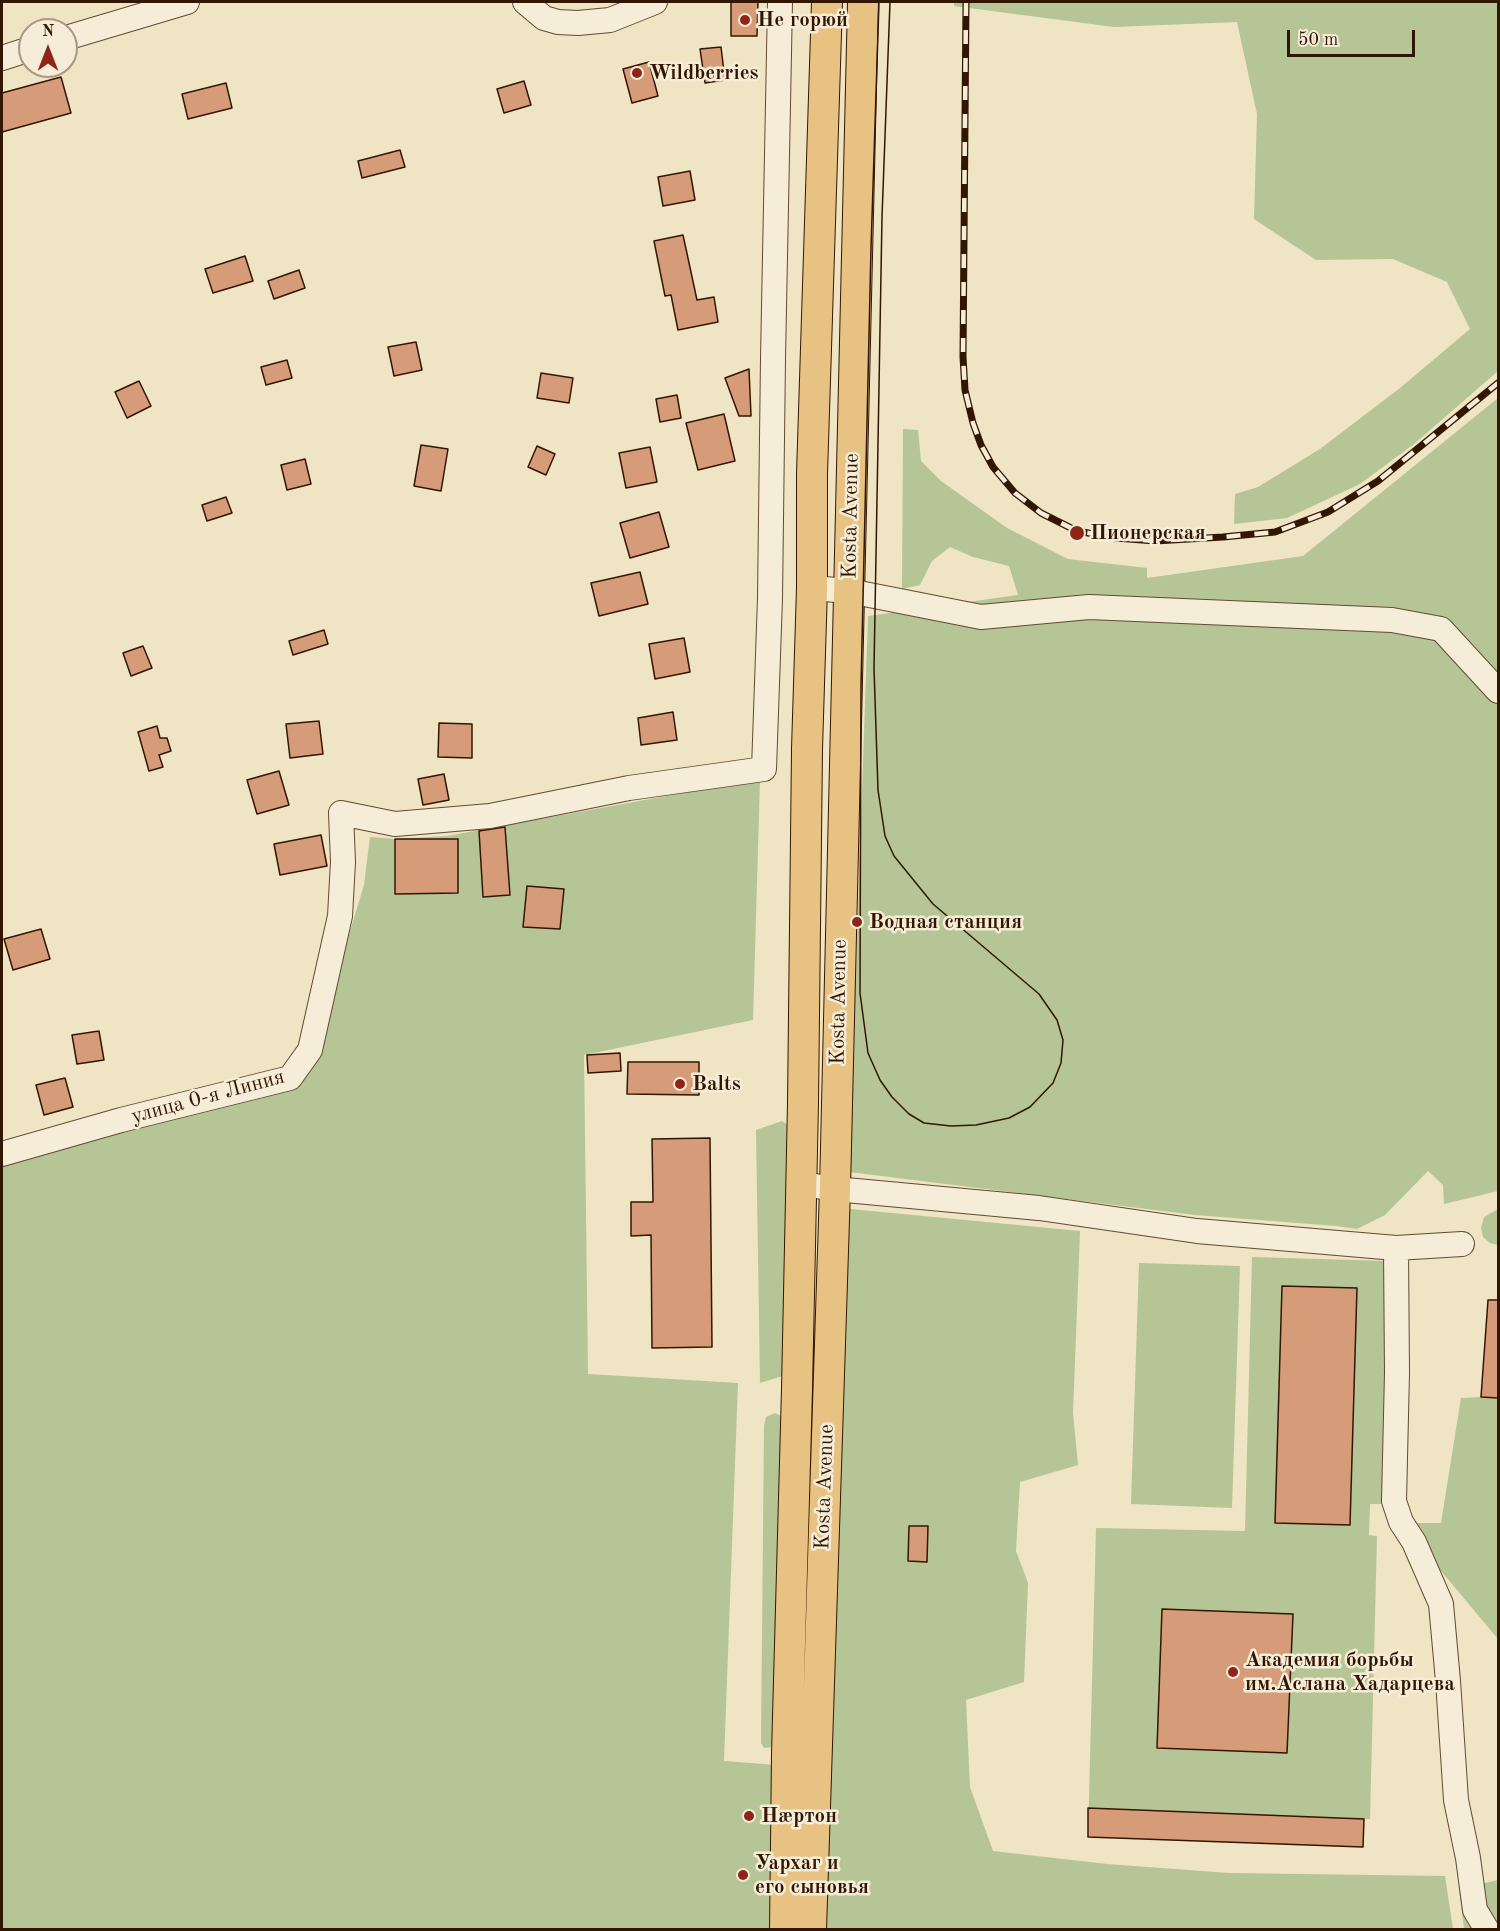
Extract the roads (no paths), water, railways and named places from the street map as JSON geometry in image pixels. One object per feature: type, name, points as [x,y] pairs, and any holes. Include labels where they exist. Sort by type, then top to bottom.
[{"type":"main road","name":"Kosta Avenue","points":[[785,1929],[787,1754],[802,1184],[812,474],[827,2]]},
{"type":"main road","name":"Kosta Avenue","points":[[811,1929],[835,1189],[863,2]]},
{"type":"street","points":[[78,34],[152,6],[187,2]]},
{"type":"street","points":[[525,2],[544,18],[558,22],[578,23],[610,20],[655,2]]},
{"type":"street","name":"улица 0-я Линия","points":[[2,1154],[121,1120],[290,1078],[310,1050],[340,916],[343,862],[341,813],[395,824],[490,816],[629,788],[764,770],[770,598],[780,2]]},
{"type":"street","points":[[2,58],[18,53]]},
{"type":"street","points":[[812,588],[849,591],[981,617],[1089,607],[1392,620],[1441,629],[1498,691]]},
{"type":"street","points":[[802,1184],[1039,1208],[1197,1231],[1396,1248],[1462,1244]]},
{"type":"street","points":[[1396,1248],[1397,1373],[1394,1501],[1401,1522],[1414,1542],[1441,1604],[1455,1800],[1468,1858],[1475,1910],[1487,1929]]},
{"type":"tram line","points":[[879,2],[861,686],[860,993],[868,1053],[880,1080],[892,1097],[909,1114],[924,1123],[951,1126],[976,1125],[1009,1118],[1030,1107],[1053,1083],[1061,1063],[1063,1040],[1057,1020],[1039,994],[933,904],[894,856],[885,836],[878,790],[874,668],[882,217],[890,2]]},
{"type":"railway","points":[[966,2],[963,357],[965,390],[973,423],[981,445],[993,467],[1015,493],[1041,513],[1077,531],[1116,538],[1155,541],[1275,532],[1328,512],[1378,481],[1498,383]]},
{"type":"place","name":"Не горюй","points":[[745,20]]},
{"type":"place","name":"Wildberries","points":[[637,73]]},
{"type":"place","name":"Пионерская","points":[[1077,533]]},
{"type":"place","name":"Водная станция","points":[[857,922]]},
{"type":"place","name":"Balts","points":[[680,1084]]},
{"type":"place","name":"Академия борьбы им.Аслана Хадарцева","points":[[1233,1672]]},
{"type":"place","name":"Нæртон","points":[[749,1816]]},
{"type":"place","name":"Уархаг и его сыновья","points":[[743,1875]]}]
